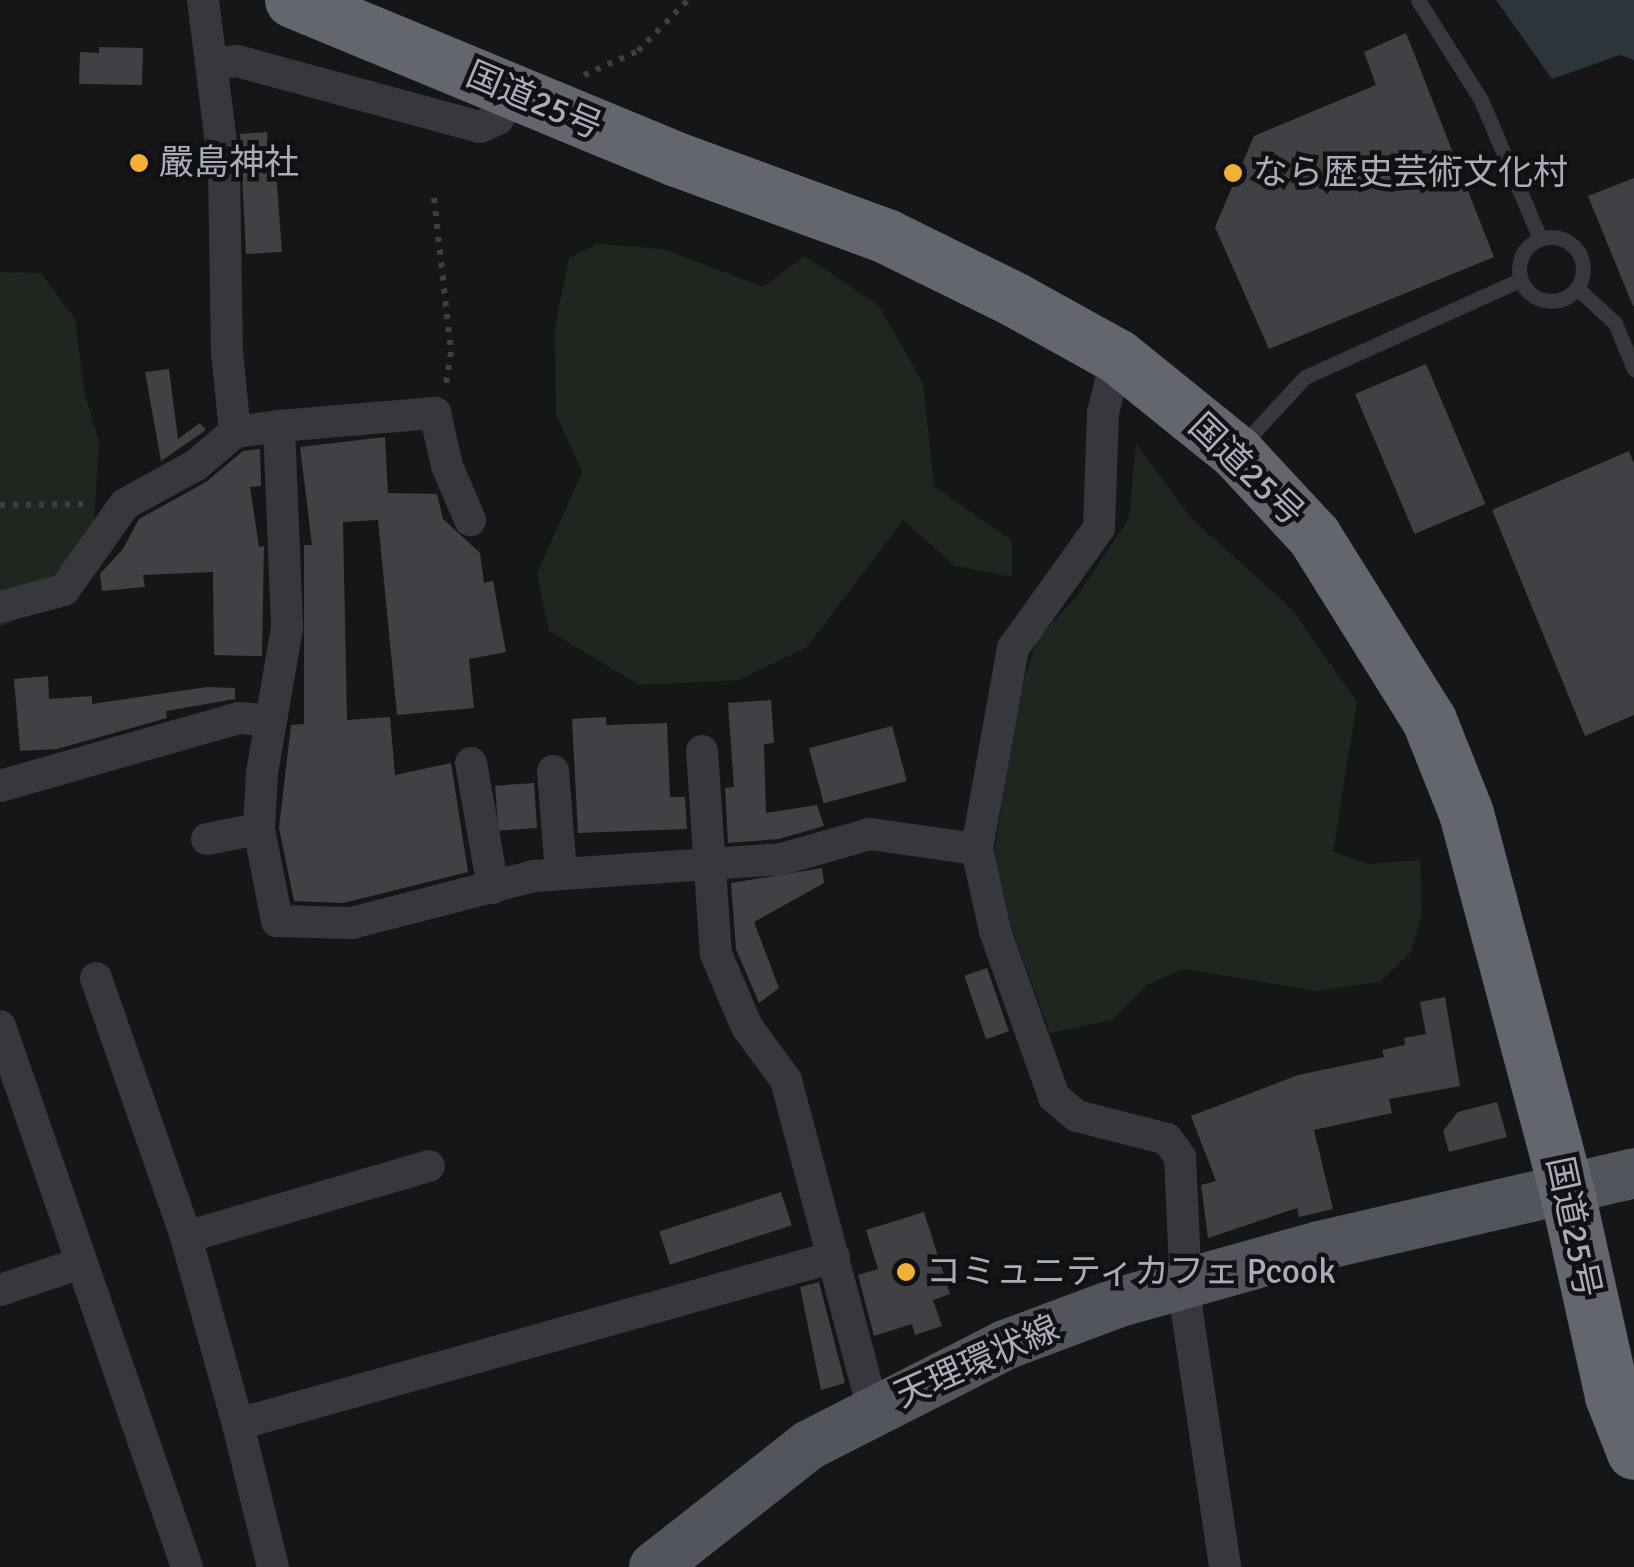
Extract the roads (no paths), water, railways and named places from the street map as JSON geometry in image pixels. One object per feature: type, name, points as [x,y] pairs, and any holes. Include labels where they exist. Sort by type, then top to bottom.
[{"type":"highway","name":"国道25号","points":[[292,0],[532,100],[886,236],[1117,356],[1236,452],[1314,536],[1429,720],[1466,813],[1566,1188],[1612,1396],[1634,1452]]},
{"type":"main road","name":"天理環状線","points":[[654,1567],[782,1464],[873,1409],[1066,1320],[1188,1284],[1634,1173]]},
{"type":"street","points":[[203,0],[224,167],[227,352],[236,432]]},
{"type":"street","points":[[211,63],[238,61],[480,127],[532,100]]},
{"type":"street","points":[[1117,356],[1104,413],[1099,528],[1012,648],[977,849],[995,930],[1054,1097],[1078,1116],[1167,1139],[1180,1156],[1206,1474],[1225,1567]]},
{"type":"street","points":[[0,607],[64,590],[126,504],[196,465],[236,432],[436,412],[447,466],[470,520]]},
{"type":"street","points":[[280,426],[287,628],[271,720],[260,829],[277,921],[352,924],[561,872],[782,860],[870,834],[977,849]]},
{"type":"street","points":[[0,786],[239,718],[271,720]]},
{"type":"street","points":[[702,751],[716,954],[747,1027],[786,1080],[873,1409]]},
{"type":"street","points":[[471,762],[493,888]]},
{"type":"street","points":[[553,771],[561,872]]},
{"type":"street","points":[[208,838],[260,829]]},
{"type":"street","points":[[96,978],[186,1237],[238,1424],[272,1567]]},
{"type":"street","points":[[2,1038],[188,1567]]},
{"type":"street","points":[[186,1237],[429,1166]]},
{"type":"street","points":[[238,1424],[834,1256]]},
{"type":"street","points":[[0,1290],[81,1262]]},
{"type":"lane","points":[[1418,0],[1481,100],[1540,238]]},
{"type":"lane","points":[[1540,238],[1561,238],[1577,250],[1583,269],[1577,288],[1562,300],[1542,300],[1520,280],[1524,250],[1540,238]]},
{"type":"lane","points":[[1236,452],[1305,377],[1520,280]]},
{"type":"lane","points":[[1577,288],[1614,322],[1634,368]]},
{"type":"place","name":"嚴島神社","points":[[139,163]]},
{"type":"place","name":"なら歴史芸術文化村","points":[[1233,173]]},
{"type":"place","name":"コミュニティカフェ Pcook","points":[[906,1272]]}]
